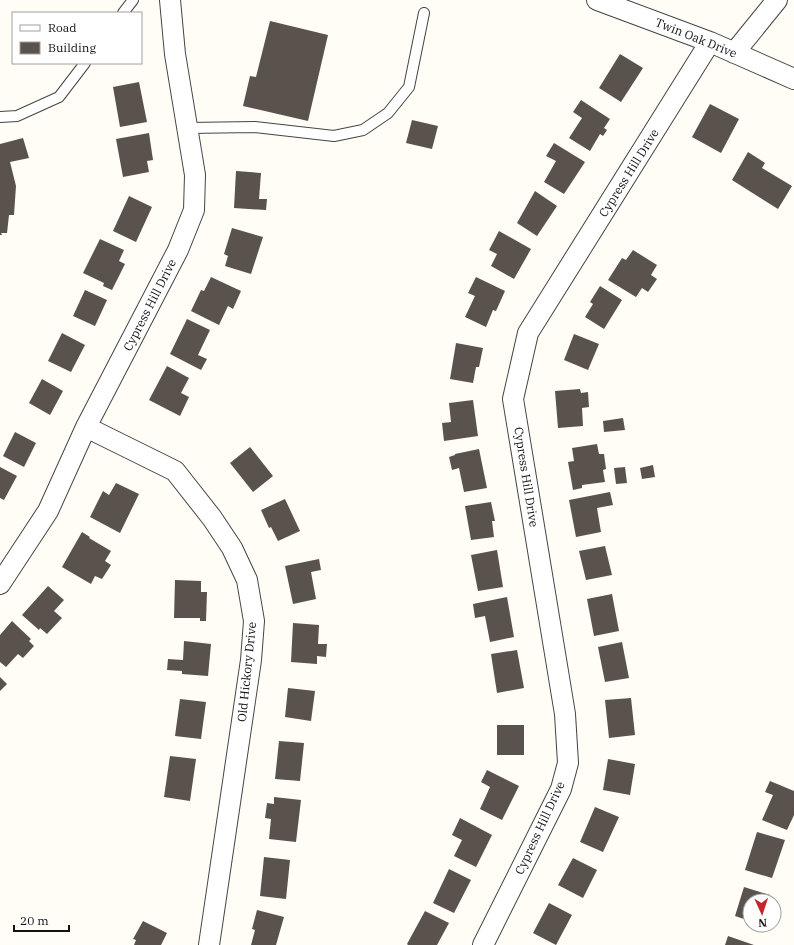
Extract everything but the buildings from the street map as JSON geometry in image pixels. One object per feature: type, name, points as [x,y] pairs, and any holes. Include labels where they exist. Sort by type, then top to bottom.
[{"type":"street","name":"Cypress Hill Drive","points":[[0,584],[48,511],[86,427],[178,250],[194,210],[195,176],[175,54],[170,0]]},
{"type":"street","name":"Twin Oak Drive","points":[[597,0],[710,42],[794,79]]},
{"type":"street","points":[[734,52],[777,0]]},
{"type":"street","name":"Cypress Hill Drive","points":[[483,945],[561,789],[568,763],[565,714],[513,399],[528,333],[710,42]]},
{"type":"street","name":"Old Hickory Drive","points":[[86,427],[175,471],[212,518],[232,548],[247,580],[254,621],[251,660],[209,945]]},
{"type":"lane","points":[[124,12],[133,0]]},
{"type":"lane","points":[[187,128],[254,127],[334,136],[363,130],[388,113],[408,87],[424,13]]},
{"type":"lane","points":[[0,117],[17,116],[59,97],[84,64]]}]
